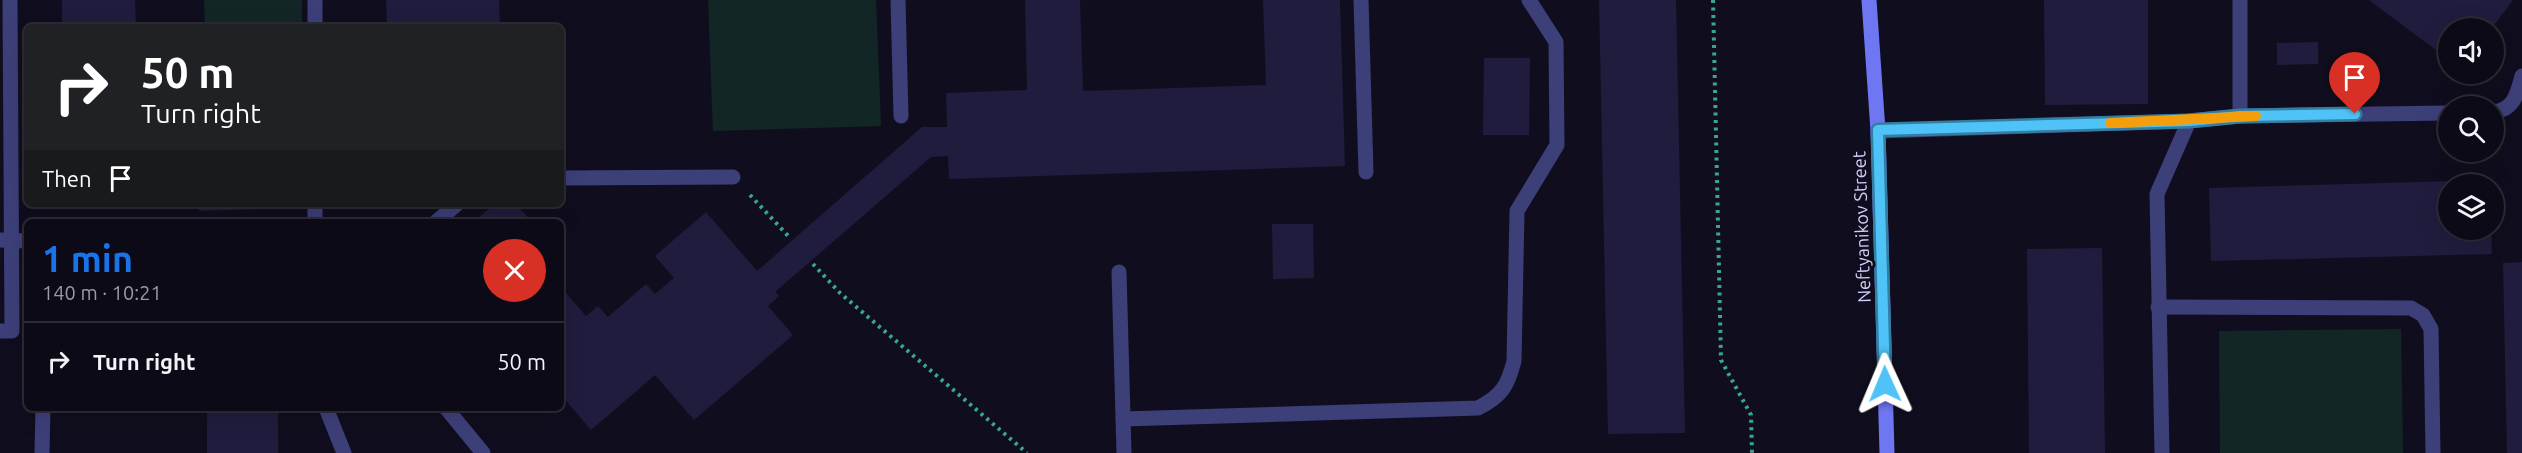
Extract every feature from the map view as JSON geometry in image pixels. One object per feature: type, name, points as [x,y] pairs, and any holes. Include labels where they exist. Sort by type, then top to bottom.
[{"type":"main road","name":"Neftyanikov Street","points":[[1869,0],[1878,130],[1887,453]]},
{"type":"lane","points":[[0,331],[12,331],[10,0]]},
{"type":"lane","points":[[315,0],[315,24]]},
{"type":"lane","points":[[898,0],[901,116]]},
{"type":"lane","points":[[1361,0],[1366,172]]},
{"type":"lane","points":[[1123,419],[1478,408],[1493,401],[1508,383],[1514,360],[1517,211],[1557,145],[1556,42],[1529,0]]},
{"type":"lane","points":[[2240,0],[2240,116]]},
{"type":"lane","points":[[2504,109],[2513,102],[2522,76]]},
{"type":"lane","points":[[1878,130],[2189,121],[2240,116],[2438,112]]},
{"type":"lane","points":[[2162,453],[2157,194],[2189,121]]},
{"type":"lane","points":[[564,178],[733,177]]},
{"type":"lane","points":[[439,219],[453,207]]},
{"type":"lane","points":[[1119,272],[1124,453]]},
{"type":"lane","points":[[2158,307],[2411,308],[2423,315],[2431,329],[2433,453]]},
{"type":"lane","points":[[42,453],[43,411]]},
{"type":"lane","points":[[327,411],[344,453]]},
{"type":"lane","points":[[448,411],[483,453]]},
{"type":"path","points":[[1713,0],[1721,360],[1750,414],[1752,453]]},
{"type":"path","points":[[733,177],[790,238]]},
{"type":"path","points":[[813,264],[840,293],[1027,453]]},
{"type":"green space","points":[[204,0],[302,0],[302,24],[205,24]]},
{"type":"green space","points":[[708,0],[876,0],[881,126],[713,131]]},
{"type":"green space","points":[[2401,329],[2403,453],[2220,453],[2219,331]]},
{"type":"building","points":[[62,0],[135,0],[136,24],[62,24]]},
{"type":"building","points":[[386,0],[499,0],[500,24],[387,24]]},
{"type":"building","points":[[1025,0],[1080,0],[1083,91],[1266,85],[1263,0],[1340,0],[1345,166],[949,179],[948,156],[931,157],[775,292],[779,296],[768,306],[793,335],[694,420],[655,375],[591,430],[564,398],[564,290],[586,316],[598,306],[608,317],[646,284],[655,294],[674,278],[655,256],[706,212],[757,271],[922,127],[947,127],[946,93],[1027,90]]},
{"type":"building","points":[[1599,0],[1676,0],[1685,433],[1608,434]]},
{"type":"building","points":[[2044,0],[2148,0],[2148,104],[2045,105]]},
{"type":"building","points":[[2369,0],[2513,0],[2500,18],[2438,18],[2438,52]]},
{"type":"building","points":[[2318,42],[2318,64],[2277,65],[2277,43]]},
{"type":"building","points":[[1484,58],[1530,58],[1529,135],[1483,135]]},
{"type":"building","points":[[2438,181],[2438,240],[2491,240],[2492,254],[2211,261],[2209,188]]},
{"type":"building","points":[[199,207],[261,207],[261,209],[199,211]]},
{"type":"building","points":[[491,207],[519,207],[529,219],[477,219]]},
{"type":"building","points":[[1272,224],[1313,224],[1314,278],[1273,279]]},
{"type":"building","points":[[2102,248],[2105,453],[2029,453],[2027,249]]},
{"type":"building","points":[[2522,262],[2522,453],[2507,453],[2503,263]]},
{"type":"building","points":[[207,411],[278,411],[278,453],[207,453]]},
{"type":"slow traffic","points":[[2110,123],[2256,116]]},
{"type":"route","points":[[1885,384],[1878,130],[2189,121],[2240,116],[2355,114]]}]
